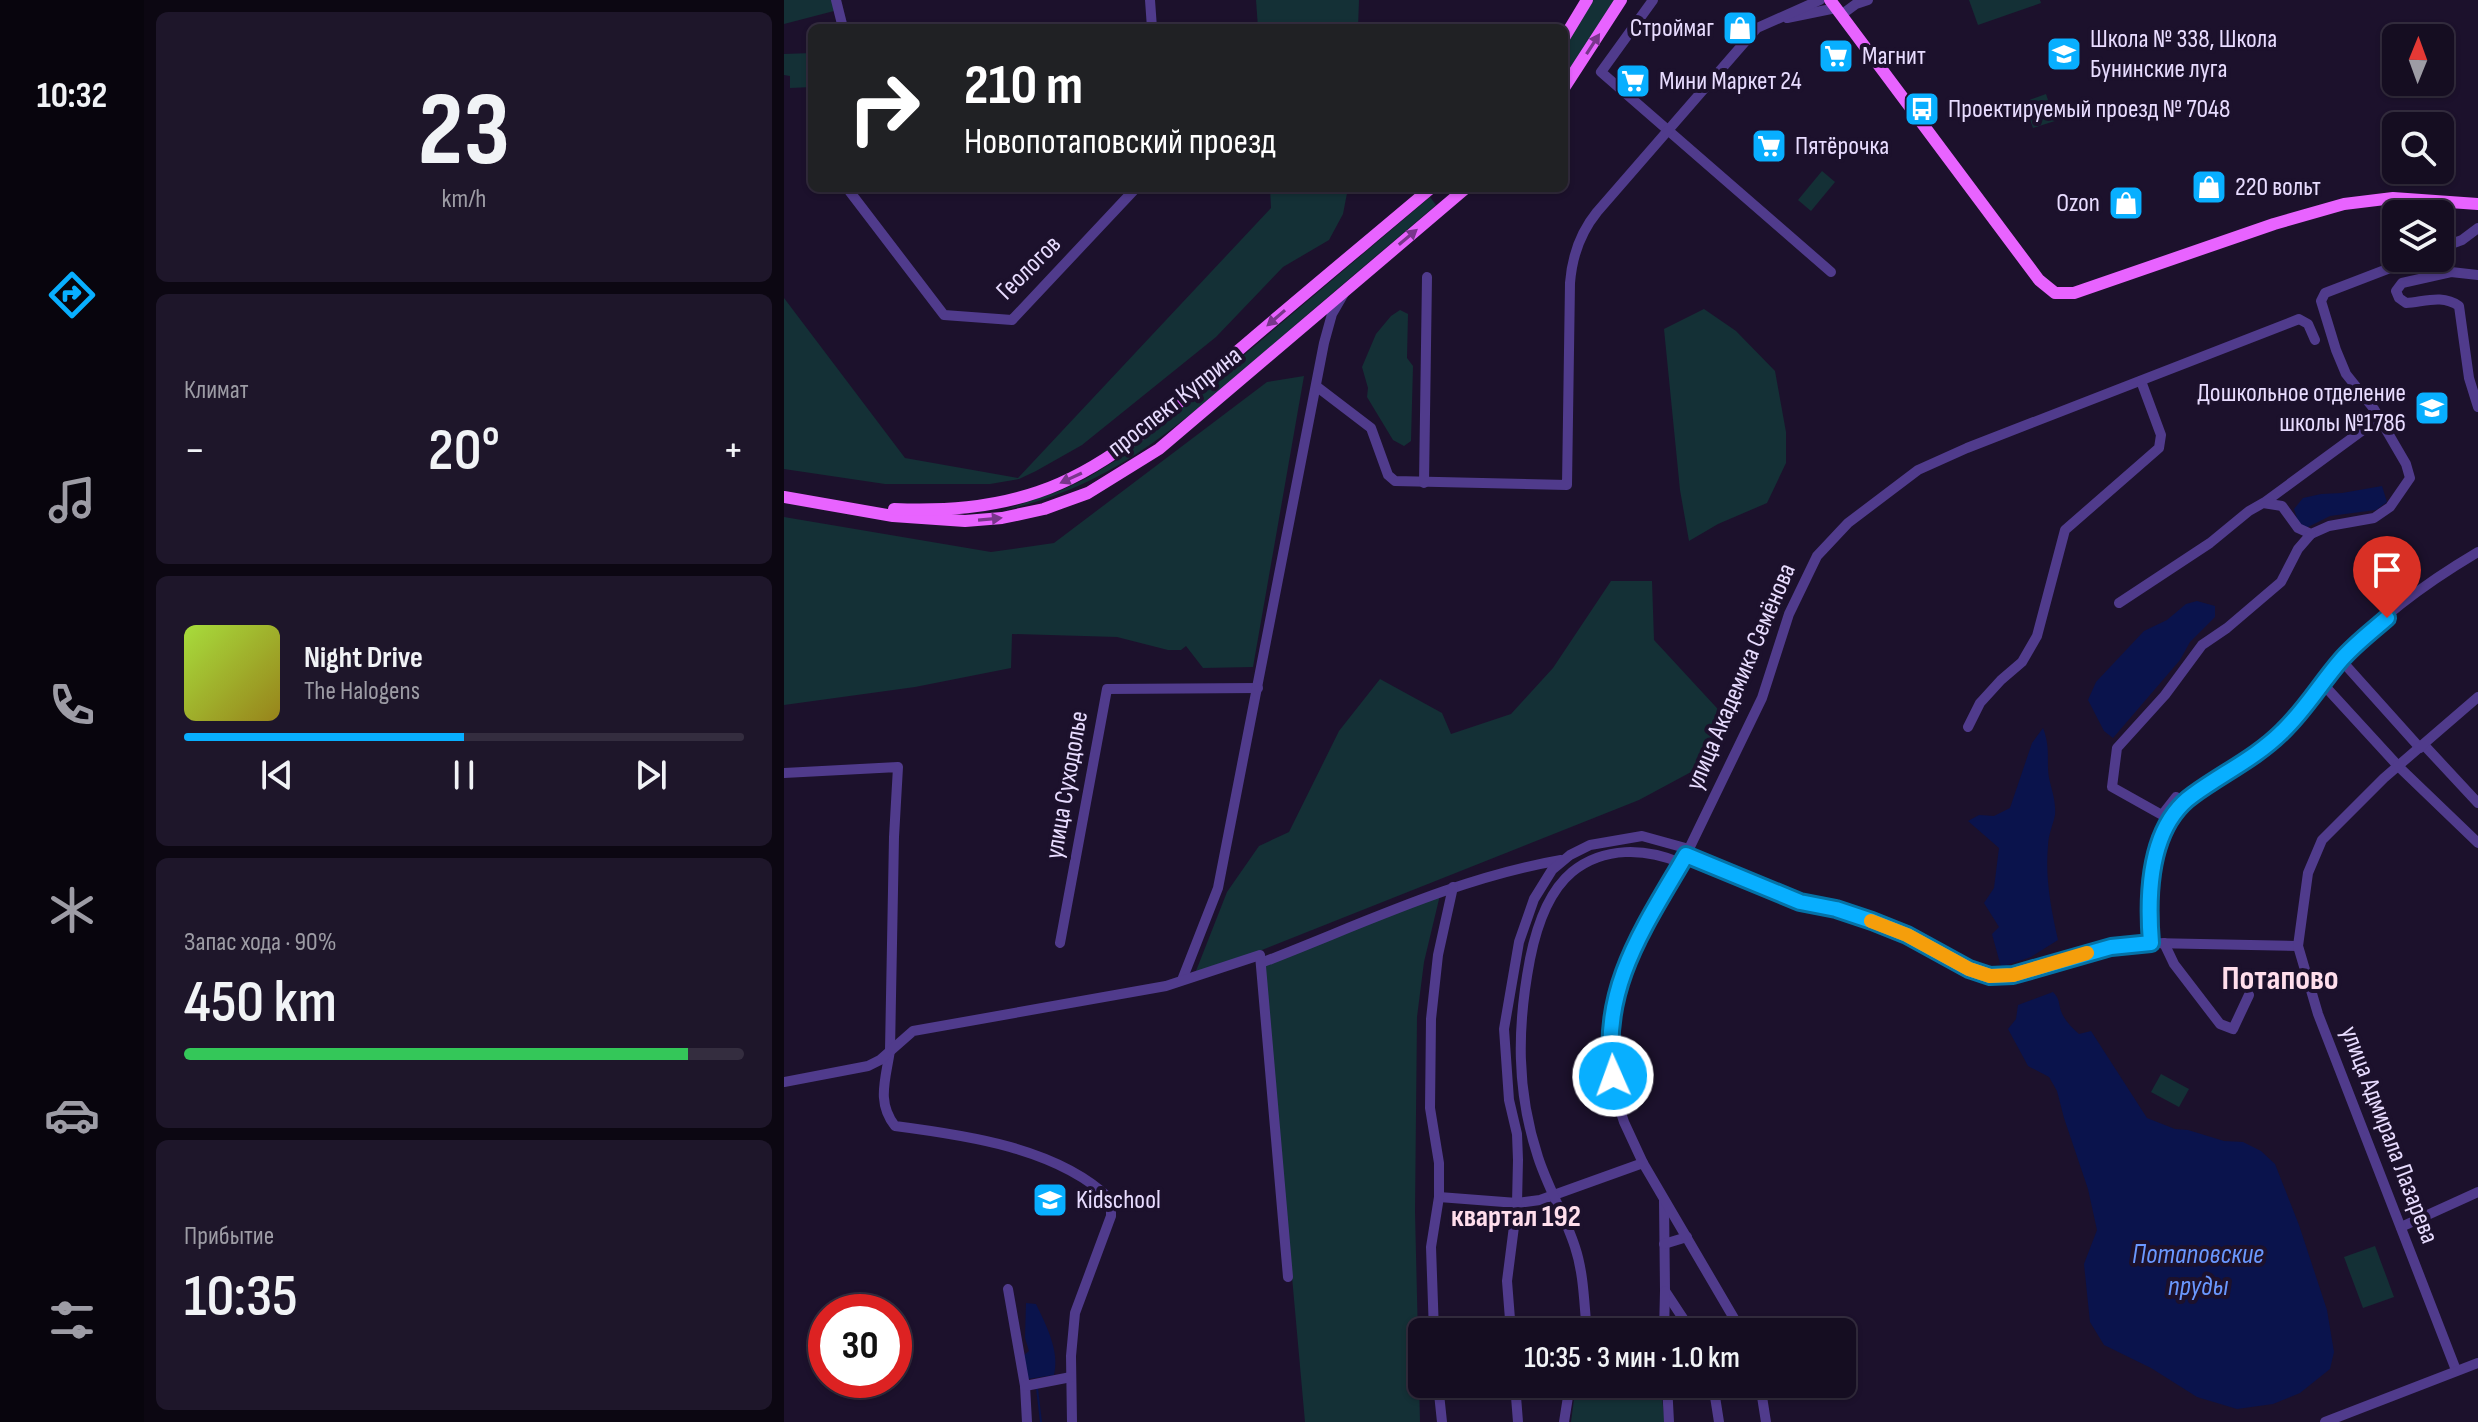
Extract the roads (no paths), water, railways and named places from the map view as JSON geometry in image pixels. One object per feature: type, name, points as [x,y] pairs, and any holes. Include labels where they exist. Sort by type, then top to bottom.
[{"type":"main road","points":[[1568,31],[1587,0]]},
{"type":"main road","points":[[1568,82],[1621,0]]},
{"type":"main road","points":[[1836,8],[2039,280],[2053,292],[2063,295],[2074,293],[2274,224],[2344,204],[2393,198],[2478,204]]},
{"type":"main road","name":"проспект Куприна","points":[[857,509],[965,509],[1040,492],[1082,473],[1151,425],[1426,192]]},
{"type":"main road","name":"проспект Куприна","points":[[784,497],[923,520],[965,521],[1002,518],[1044,509],[1088,493],[1159,449],[1461,192]]},
{"type":"street","points":[[836,0],[842,24]]},
{"type":"street","points":[[1150,0],[1152,24]]},
{"type":"street","points":[[1653,0],[1601,72],[1831,272]]},
{"type":"street","points":[[1316,386],[1371,428],[1390,478],[1401,483],[1567,485],[1570,283],[1574,256],[1591,220],[1757,28],[1820,0]]},
{"type":"street","points":[[1766,23],[1868,0]]},
{"type":"street","name":"Геологов","points":[[850,192],[944,315],[1012,320],[1132,192]]},
{"type":"street","points":[[2454,243],[2478,228]]},
{"type":"street","points":[[2176,797],[2162,815],[2112,787],[2117,748],[2165,695],[2202,645],[2281,582],[2298,549],[2311,534],[2329,526],[2374,518],[2390,507],[2410,478],[2406,464],[2376,414],[2346,374],[2321,298],[2325,293],[2382,271]]},
{"type":"street","points":[[2478,275],[2451,272],[2402,283],[2396,291],[2406,303],[2426,298],[2455,302],[2459,306],[2467,365],[2478,407]]},
{"type":"street","points":[[1424,483],[1427,277]]},
{"type":"street","points":[[1182,980],[1218,888],[1324,343],[1332,314],[1350,286]]},
{"type":"street","name":"улица Академика Семёнова","points":[[1734,1318],[1643,1163],[1624,1122],[1615,1094],[1610,1059],[1615,996],[1636,941],[1685,856],[1762,698],[1789,614],[1817,556],[1848,523],[1918,470],[1967,448],[2299,319],[2308,324],[2315,340]]},
{"type":"street","points":[[1298,332],[1318,330],[1324,343]]},
{"type":"street","points":[[1968,727],[1980,703],[2022,662],[2037,636],[2065,530],[2159,448],[2161,435],[2141,381]]},
{"type":"street","points":[[2119,603],[2210,543],[2376,414]]},
{"type":"street","points":[[2263,503],[2282,506],[2298,528],[2311,534]]},
{"type":"street","points":[[2151,943],[2149,921],[2153,879],[2160,837],[2170,819],[2190,797],[2250,760],[2284,730],[2341,660],[2415,591],[2478,552]]},
{"type":"street","points":[[2341,660],[2478,803]]},
{"type":"street","points":[[2322,683],[2399,767],[2478,843]]},
{"type":"street","name":"улица Суходолье","points":[[1060,943],[1107,689],[1258,688]]},
{"type":"street","name":"улица Адмирала Лазарева","points":[[2456,1370],[2318,1014],[2298,946],[2308,873],[2322,840],[2478,697]]},
{"type":"street","points":[[784,773],[898,767],[890,1050],[884,1085],[884,1113],[895,1126],[966,1135],[1016,1149],[1073,1172],[1111,1200],[1111,1216],[1075,1313],[1072,1422]]},
{"type":"street","points":[[1510,1318],[1507,1281],[1517,1203],[1517,1134],[1509,1100],[1504,1029],[1508,998],[1519,942],[1534,899],[1552,870],[1590,845],[1642,836],[1800,902],[1836,909],[1895,930],[1944,953],[1969,969],[1990,976],[2013,975],[2111,947],[2151,943],[2298,946]]},
{"type":"street","points":[[1585,1318],[1576,1250],[1538,1156],[1524,1098],[1519,1030],[1533,946],[1548,905],[1563,880],[1578,867],[1595,858],[1641,850],[1685,856]]},
{"type":"street","points":[[1261,963],[1453,887],[1516,868],[1564,860]]},
{"type":"street","points":[[1434,1318],[1431,1247],[1439,1197],[1439,1163],[1430,1108],[1431,1019],[1438,955],[1453,887]]},
{"type":"street","points":[[2164,943],[2174,964],[2220,1024],[2233,1029],[2249,995]]},
{"type":"street","points":[[784,1082],[868,1066],[880,1060],[913,1031],[934,1025],[1026,1012],[1166,986],[1260,955],[1288,1277]]},
{"type":"street","points":[[868,1066],[876,1071],[884,1085]]},
{"type":"street","points":[[1439,1197],[1517,1203],[1552,1196],[1643,1163]]},
{"type":"street","points":[[2401,1227],[2478,1192]]},
{"type":"street","points":[[1664,1198],[1664,1318]]},
{"type":"street","points":[[1664,1244],[1687,1237]]},
{"type":"street","points":[[1008,1289],[1025,1386],[1027,1422]]},
{"type":"street","points":[[1665,1291],[1683,1318]]},
{"type":"street","points":[[2325,1422],[2478,1363]]},
{"type":"street","points":[[1025,1386],[1071,1377]]},
{"type":"street","points":[[1439,1398],[1442,1422]]},
{"type":"street","points":[[1516,1398],[1518,1422]]},
{"type":"street","points":[[1564,1422],[1568,1398]]},
{"type":"street","points":[[1668,1398],[1669,1422]]},
{"type":"street","points":[[1715,1398],[1719,1422]]},
{"type":"street","points":[[1762,1398],[1766,1422]]},
{"type":"water","points":[[2382,486],[2387,502],[2376,510],[2330,516],[2306,528],[2299,524],[2294,509],[2303,498]]},
{"type":"water","points":[[2197,601],[2215,606],[2215,617],[2190,642],[2180,660],[2113,738],[2104,731],[2088,700],[2096,682],[2144,631],[2167,620],[2186,604]]},
{"type":"water","points":[[2043,728],[2055,806],[2048,842],[2047,870],[2058,940],[2031,957],[2001,967],[1992,934],[1999,927],[1984,903],[1994,888],[1999,848],[1968,821],[1979,815],[1994,816],[2010,808],[2032,743]]},
{"type":"water","name":"Потаповские пруды","points":[[2053,992],[2071,1026],[2079,1034],[2091,1031],[2147,1118],[2175,1129],[2224,1141],[2243,1142],[2261,1151],[2275,1164],[2327,1310],[2334,1352],[2330,1369],[2300,1393],[2273,1404],[2237,1409],[2197,1397],[2151,1368],[2104,1345],[2090,1322],[2084,1264],[2097,1230],[2088,1189],[2057,1091],[2049,1077],[2028,1066],[2008,1029],[2016,1019],[2018,1005]]},
{"type":"water","points":[[1026,1303],[1036,1304],[1048,1329],[1054,1348],[1054,1375],[1028,1379],[1022,1357],[1029,1351],[1025,1338]]},
{"type":"waterway","points":[[1037,1388],[1041,1422]]},
{"type":"place","name":"Строймаг","points":[[1740,28]]},
{"type":"place","name":"Школа № 338, Школа Бунинские луга","points":[[2064,54]]},
{"type":"place","name":"Магнит","points":[[1836,56]]},
{"type":"place","name":"Мини Маркет 24","points":[[1633,81]]},
{"type":"place","name":"Проектируемый проезд № 7048","points":[[1922,109]]},
{"type":"place","name":"Пятёрочка","points":[[1769,146]]},
{"type":"place","name":"220 вольт","points":[[2209,187]]},
{"type":"place","name":"Ozon","points":[[2126,203]]},
{"type":"place","name":"Дошкольное отделение школы №1786","points":[[2432,408]]},
{"type":"place","name":"Kidschool","points":[[1050,1200]]},
{"type":"district","name":"Потапово","points":[[2280,978]]},
{"type":"district","name":"квартал 192","points":[[1516,1217]]}]
